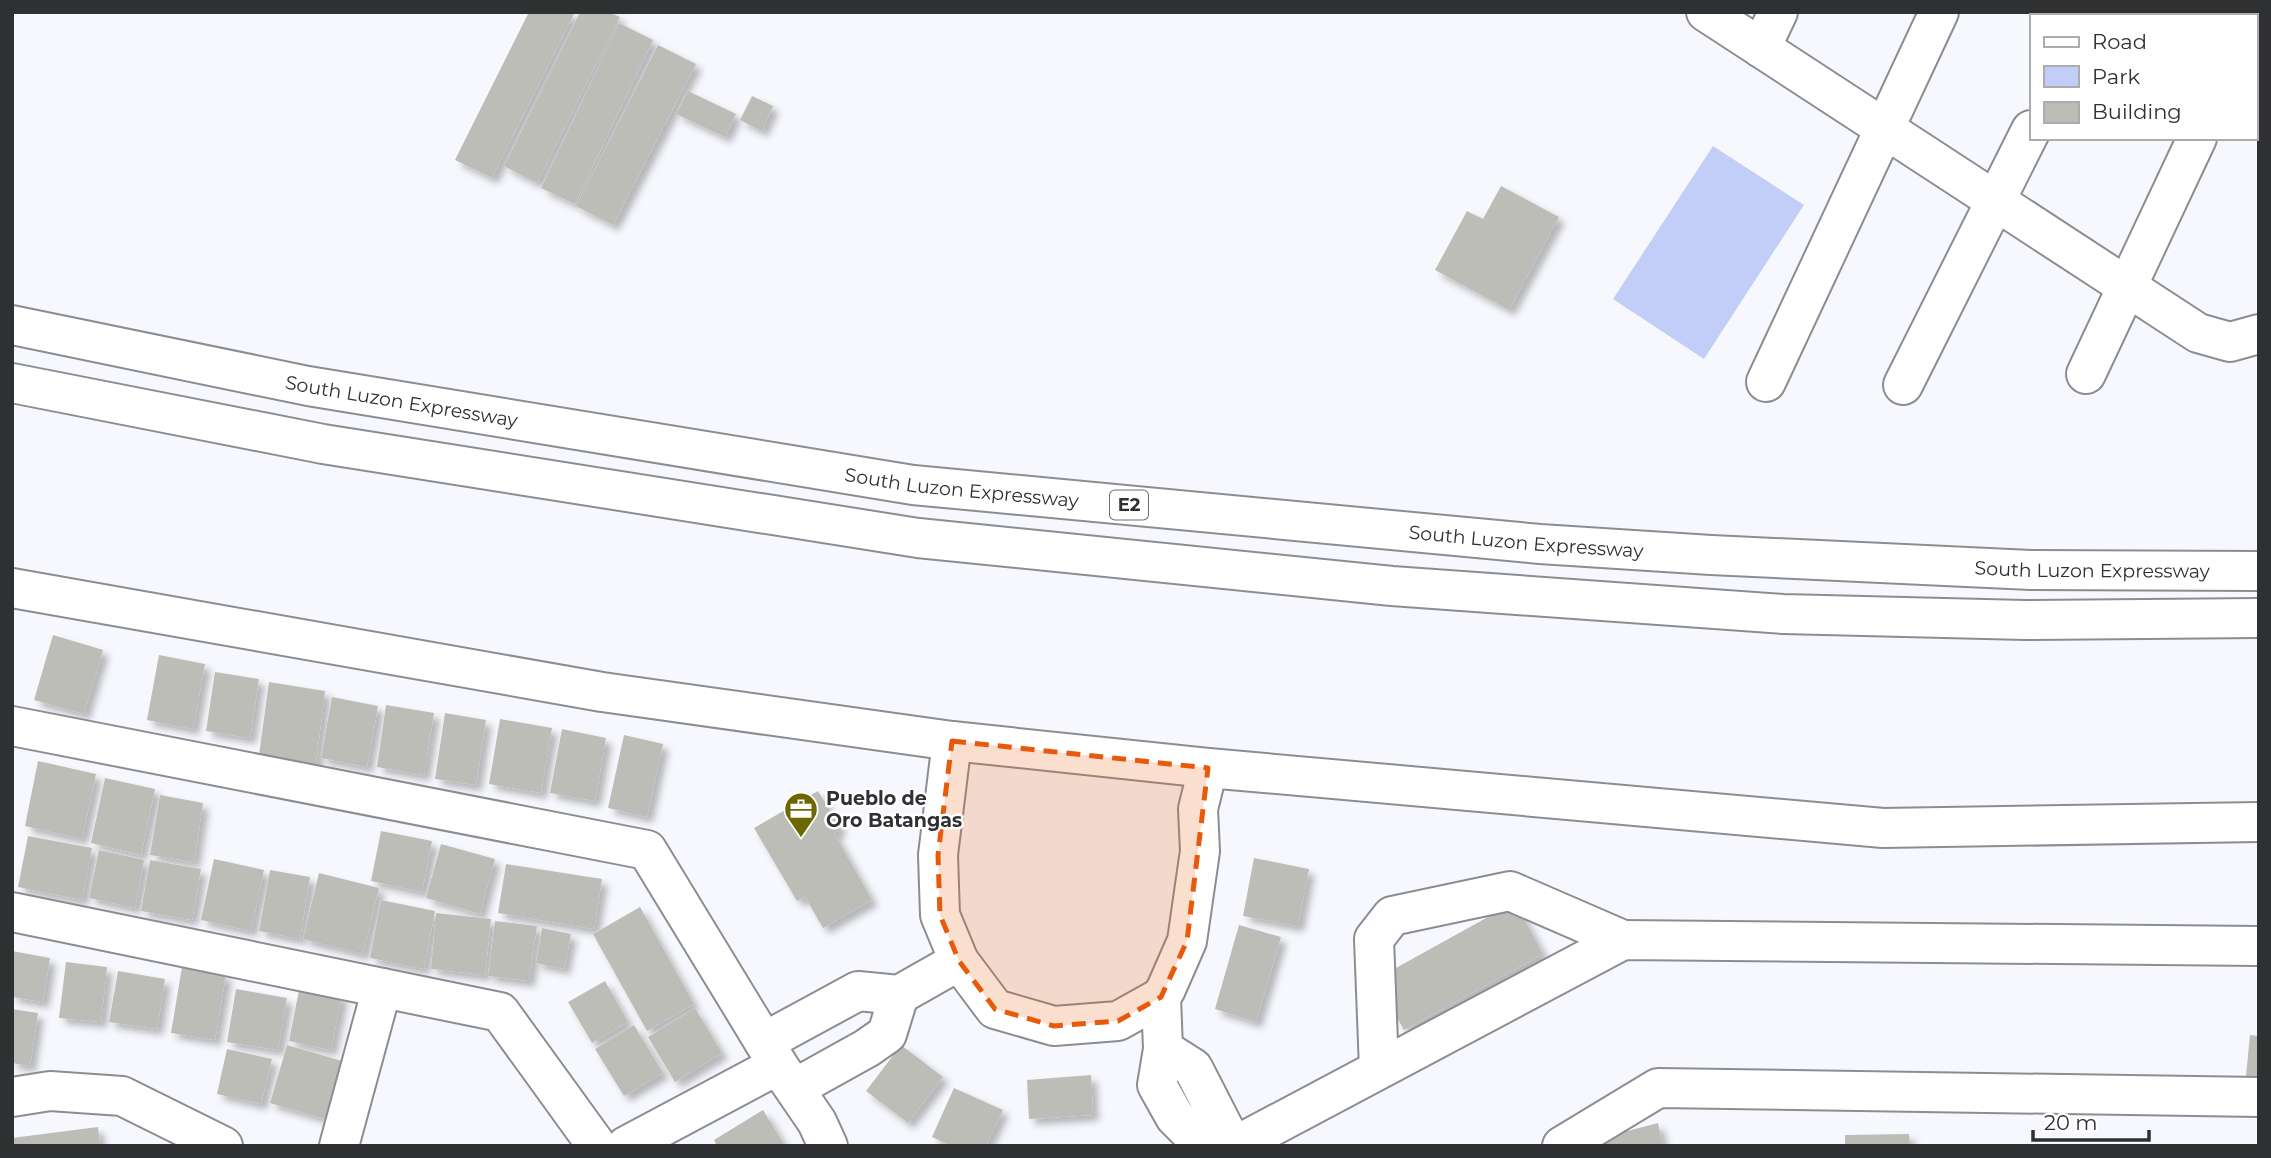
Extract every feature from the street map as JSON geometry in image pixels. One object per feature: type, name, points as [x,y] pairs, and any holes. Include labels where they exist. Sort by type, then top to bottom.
[{"type":"main road","points":[[1706,12],[2198,332],[2230,342],[2259,334]]},
{"type":"main road","points":[[1760,48],[1778,12]]},
{"type":"main road","points":[[1766,382],[1939,12]]},
{"type":"main road","points":[[1903,385],[2030,133]]},
{"type":"main road","points":[[2086,373],[2196,140]]},
{"type":"main road","name":"South Luzon Expressway","points":[[12,325],[308,386],[913,485],[1540,544],[2031,570],[2259,571]]},
{"type":"main road","points":[[12,383],[323,444],[918,538],[1392,586],[1783,614],[2025,620],[2259,618]]},
{"type":"main road","points":[[12,588],[602,692],[952,741],[1208,768],[1883,828],[2259,822]]},
{"type":"main road","points":[[12,726],[647,850],[817,1122],[828,1146]]},
{"type":"main road","points":[[952,741],[938,855],[940,915],[959,961],[995,1009],[1054,1026],[1118,1021],[1161,997]]},
{"type":"main road","points":[[1204,1146],[1175,1117],[1157,1085],[1163,1049],[1161,997],[1187,941],[1200,851],[1199,809],[1208,768]]},
{"type":"main road","points":[[1379,1069],[1374,939],[1392,916],[1510,891],[1623,940],[2259,946]]},
{"type":"main road","points":[[12,912],[500,1012],[597,1146]]},
{"type":"main road","points":[[1163,1049],[1193,1068],[1234,1146],[1623,940]]},
{"type":"main road","points":[[626,1146],[779,1065],[858,990],[899,995],[959,961]]},
{"type":"main road","points":[[339,1146],[382,988]]},
{"type":"main road","points":[[779,1065],[867,1048],[887,1034],[899,995]]},
{"type":"main road","points":[[1562,1146],[1658,1088],[2259,1097]]},
{"type":"main road","points":[[12,1097],[50,1091],[122,1096],[223,1146]]},
{"type":"highlighted area","points":[[952,741],[1208,768],[1187,941],[1161,997],[1118,1021],[1054,1026],[995,1009],[959,961],[940,915],[938,855]]},
{"type":"green space","points":[[1713,146],[1804,205],[1704,359],[1613,299]]},
{"type":"building","points":[[529,12],[575,12],[492,178],[455,160]]},
{"type":"building","points":[[580,12],[609,12],[620,17],[537,183],[504,166]]},
{"type":"building","points":[[619,23],[653,40],[575,204],[541,188]]},
{"type":"building","points":[[658,45],[696,64],[613,225],[576,206]]},
{"type":"building","points":[[688,91],[736,114],[725,137],[676,114]]},
{"type":"building","points":[[752,96],[773,106],[762,131],[740,120]]},
{"type":"building","points":[[1501,186],[1559,217],[1509,310],[1435,270],[1467,211],[1483,219]]},
{"type":"building","points":[[53,635],[103,650],[84,714],[34,700]]},
{"type":"building","points":[[159,655],[205,664],[193,729],[147,720]]},
{"type":"building","points":[[215,672],[259,679],[250,738],[206,731]]},
{"type":"building","points":[[269,682],[325,691],[315,771],[258,762]]},
{"type":"building","points":[[332,697],[378,706],[367,767],[321,758]]},
{"type":"building","points":[[386,705],[434,713],[424,775],[377,767]]},
{"type":"building","points":[[445,713],[486,720],[476,785],[435,779]]},
{"type":"building","points":[[500,719],[552,728],[541,793],[489,784]]},
{"type":"building","points":[[562,729],[606,738],[595,801],[550,793]]},
{"type":"building","points":[[624,735],[663,744],[647,817],[608,808]]},
{"type":"building","points":[[38,761],[96,774],[82,839],[25,826]]},
{"type":"building","points":[[105,778],[155,789],[141,855],[91,843]]},
{"type":"building","points":[[818,791],[841,829],[834,833],[872,900],[823,928],[805,897],[797,901],[754,828]]},
{"type":"building","points":[[160,795],[203,803],[194,862],[150,855]]},
{"type":"building","points":[[381,831],[432,841],[422,892],[371,881]]},
{"type":"building","points":[[28,836],[92,848],[82,900],[18,887]]},
{"type":"building","points":[[441,844],[495,859],[480,914],[426,898]]},
{"type":"building","points":[[99,850],[144,860],[135,908],[89,898]]},
{"type":"building","points":[[1254,858],[1309,869],[1298,926],[1243,916]]},
{"type":"building","points":[[214,859],[264,870],[251,931],[201,920]]},
{"type":"building","points":[[150,860],[201,869],[192,920],[141,911]]},
{"type":"building","points":[[506,864],[602,879],[594,929],[498,913]]},
{"type":"building","points":[[270,870],[310,877],[300,939],[259,931]]},
{"type":"building","points":[[319,873],[379,888],[363,954],[303,939]]},
{"type":"building","points":[[381,900],[435,911],[424,969],[370,958]]},
{"type":"building","points":[[1515,902],[1543,954],[1404,1030],[1376,979]]},
{"type":"building","points":[[640,907],[694,1004],[647,1031],[593,934]]},
{"type":"building","points":[[436,913],[491,919],[485,975],[431,969]]},
{"type":"building","points":[[495,921],[537,926],[529,981],[488,976]]},
{"type":"building","points":[[1239,925],[1281,937],[1256,1022],[1215,1009]]},
{"type":"building","points":[[542,928],[571,934],[564,969],[536,963]]},
{"type":"building","points":[[12,951],[50,958],[43,1002],[12,997]]},
{"type":"building","points":[[66,962],[107,967],[101,1022],[59,1018]]},
{"type":"building","points":[[182,967],[226,974],[215,1040],[171,1033]]},
{"type":"building","points":[[118,971],[165,979],[157,1029],[109,1022]]},
{"type":"building","points":[[605,981],[628,1022],[592,1043],[568,1002]]},
{"type":"building","points":[[300,985],[342,995],[331,1050],[289,1041]]},
{"type":"building","points":[[236,989],[287,998],[278,1050],[227,1042]]},
{"type":"building","points":[[695,1008],[722,1053],[675,1082],[648,1037]]},
{"type":"building","points":[[12,1009],[38,1013],[30,1066],[12,1063]]},
{"type":"building","points":[[634,1025],[663,1073],[624,1096],[595,1049]]},
{"type":"building","points":[[2250,1035],[2259,1036],[2259,1078],[2246,1076]]},
{"type":"building","points":[[287,1045],[349,1063],[332,1121],[270,1103]]},
{"type":"building","points":[[901,1045],[943,1077],[908,1123],[866,1091]]},
{"type":"building","points":[[227,1049],[272,1059],[261,1104],[217,1094]]},
{"type":"building","points":[[1091,1075],[1093,1115],[1029,1119],[1027,1080]]},
{"type":"building","points":[[954,1088],[1003,1110],[986,1146],[951,1146],[932,1137]]},
{"type":"building","points":[[763,1110],[785,1146],[717,1146],[714,1140]]},
{"type":"building","points":[[1658,1123],[1663,1146],[1574,1145]]},
{"type":"building","points":[[98,1127],[100,1146],[12,1146],[12,1138]]},
{"type":"building","points":[[1909,1134],[1910,1146],[1845,1146],[1845,1135]]},
{"type":"place","name":"Pueblo de Oro Batangas","points":[[801,839]]}]
